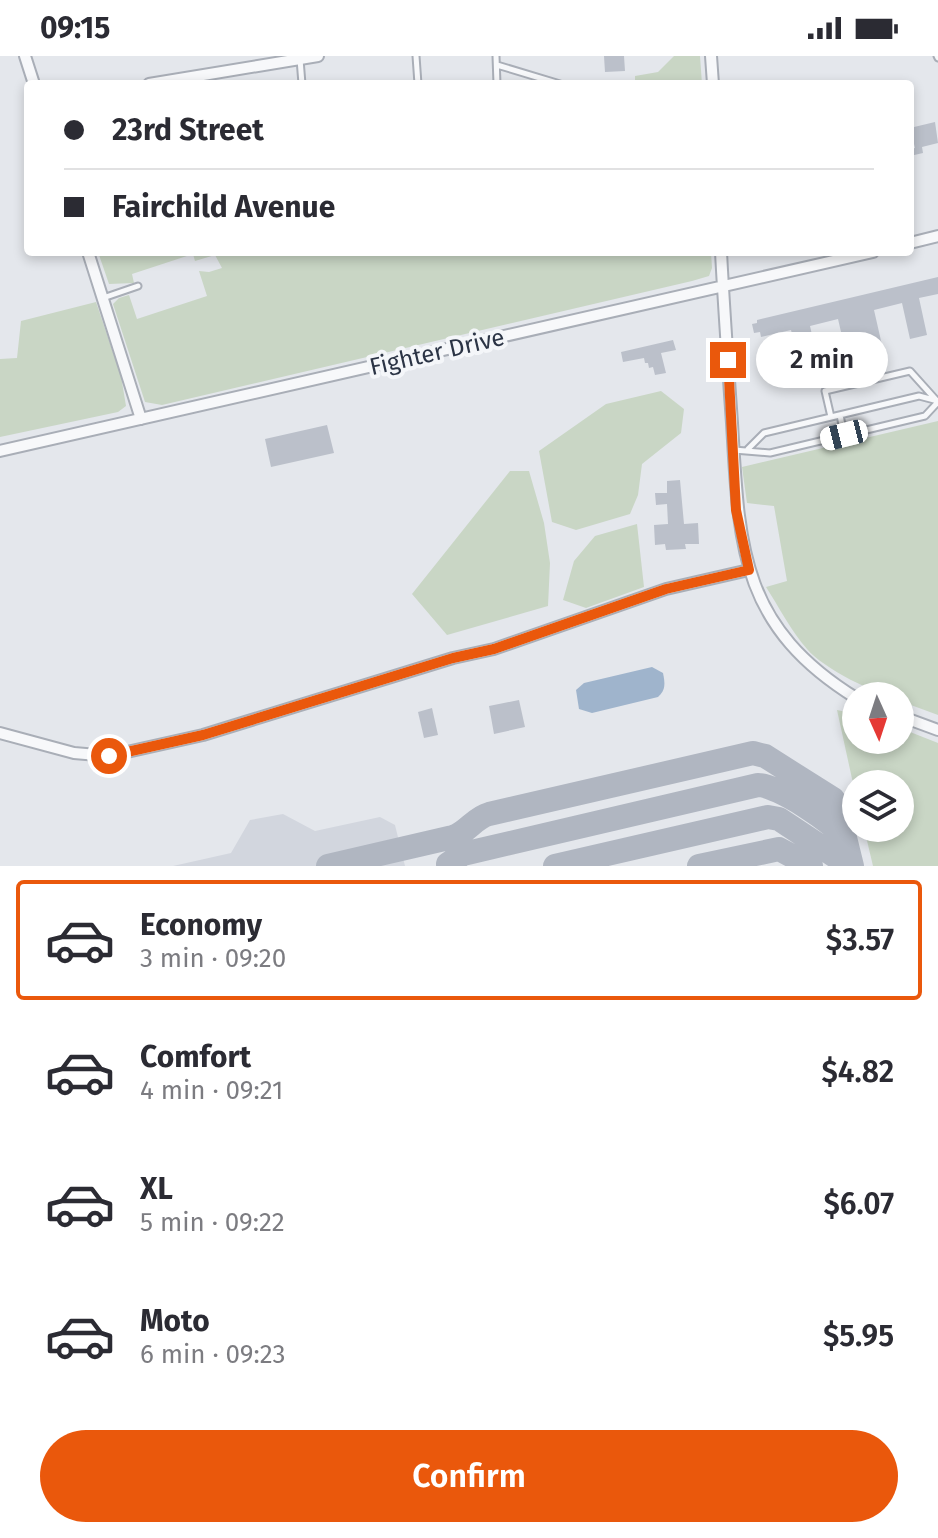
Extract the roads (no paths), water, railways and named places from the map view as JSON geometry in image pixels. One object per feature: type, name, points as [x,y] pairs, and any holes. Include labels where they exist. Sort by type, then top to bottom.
[{"type":"street","points":[[25,56],[33,80]]},
{"type":"street","points":[[173,80],[318,56]]},
{"type":"street","points":[[711,56],[713,80]]},
{"type":"street","points":[[914,242],[938,236]]},
{"type":"street","points":[[89,256],[141,419]]},
{"type":"street","points":[[721,256],[739,530],[749,570],[769,613],[792,647],[842,689]]},
{"type":"street","name":"Fighter Drive","points":[[0,451],[856,256]]},
{"type":"street","points":[[0,733],[74,753],[109,756],[203,735],[453,658],[494,649],[666,589],[749,570]]},
{"type":"street","points":[[914,721],[938,730]]},
{"type":"lane","points":[[416,56],[418,80]]},
{"type":"lane","points":[[496,56],[497,80]]},
{"type":"lane","points":[[300,59],[302,80]]},
{"type":"lane","points":[[497,65],[547,80]]},
{"type":"lane","points":[[103,298],[138,286]]},
{"type":"lane","points":[[747,449],[764,433],[919,396],[938,401],[910,371],[825,391],[831,417]]},
{"type":"lane","points":[[733,450],[770,453],[925,416],[938,402]]},
{"type":"lane","points":[[840,415],[844,435]]},
{"type":"water","points":[[652,667],[663,673],[664,686],[658,697],[592,713],[579,709],[576,690],[584,683]]}]
